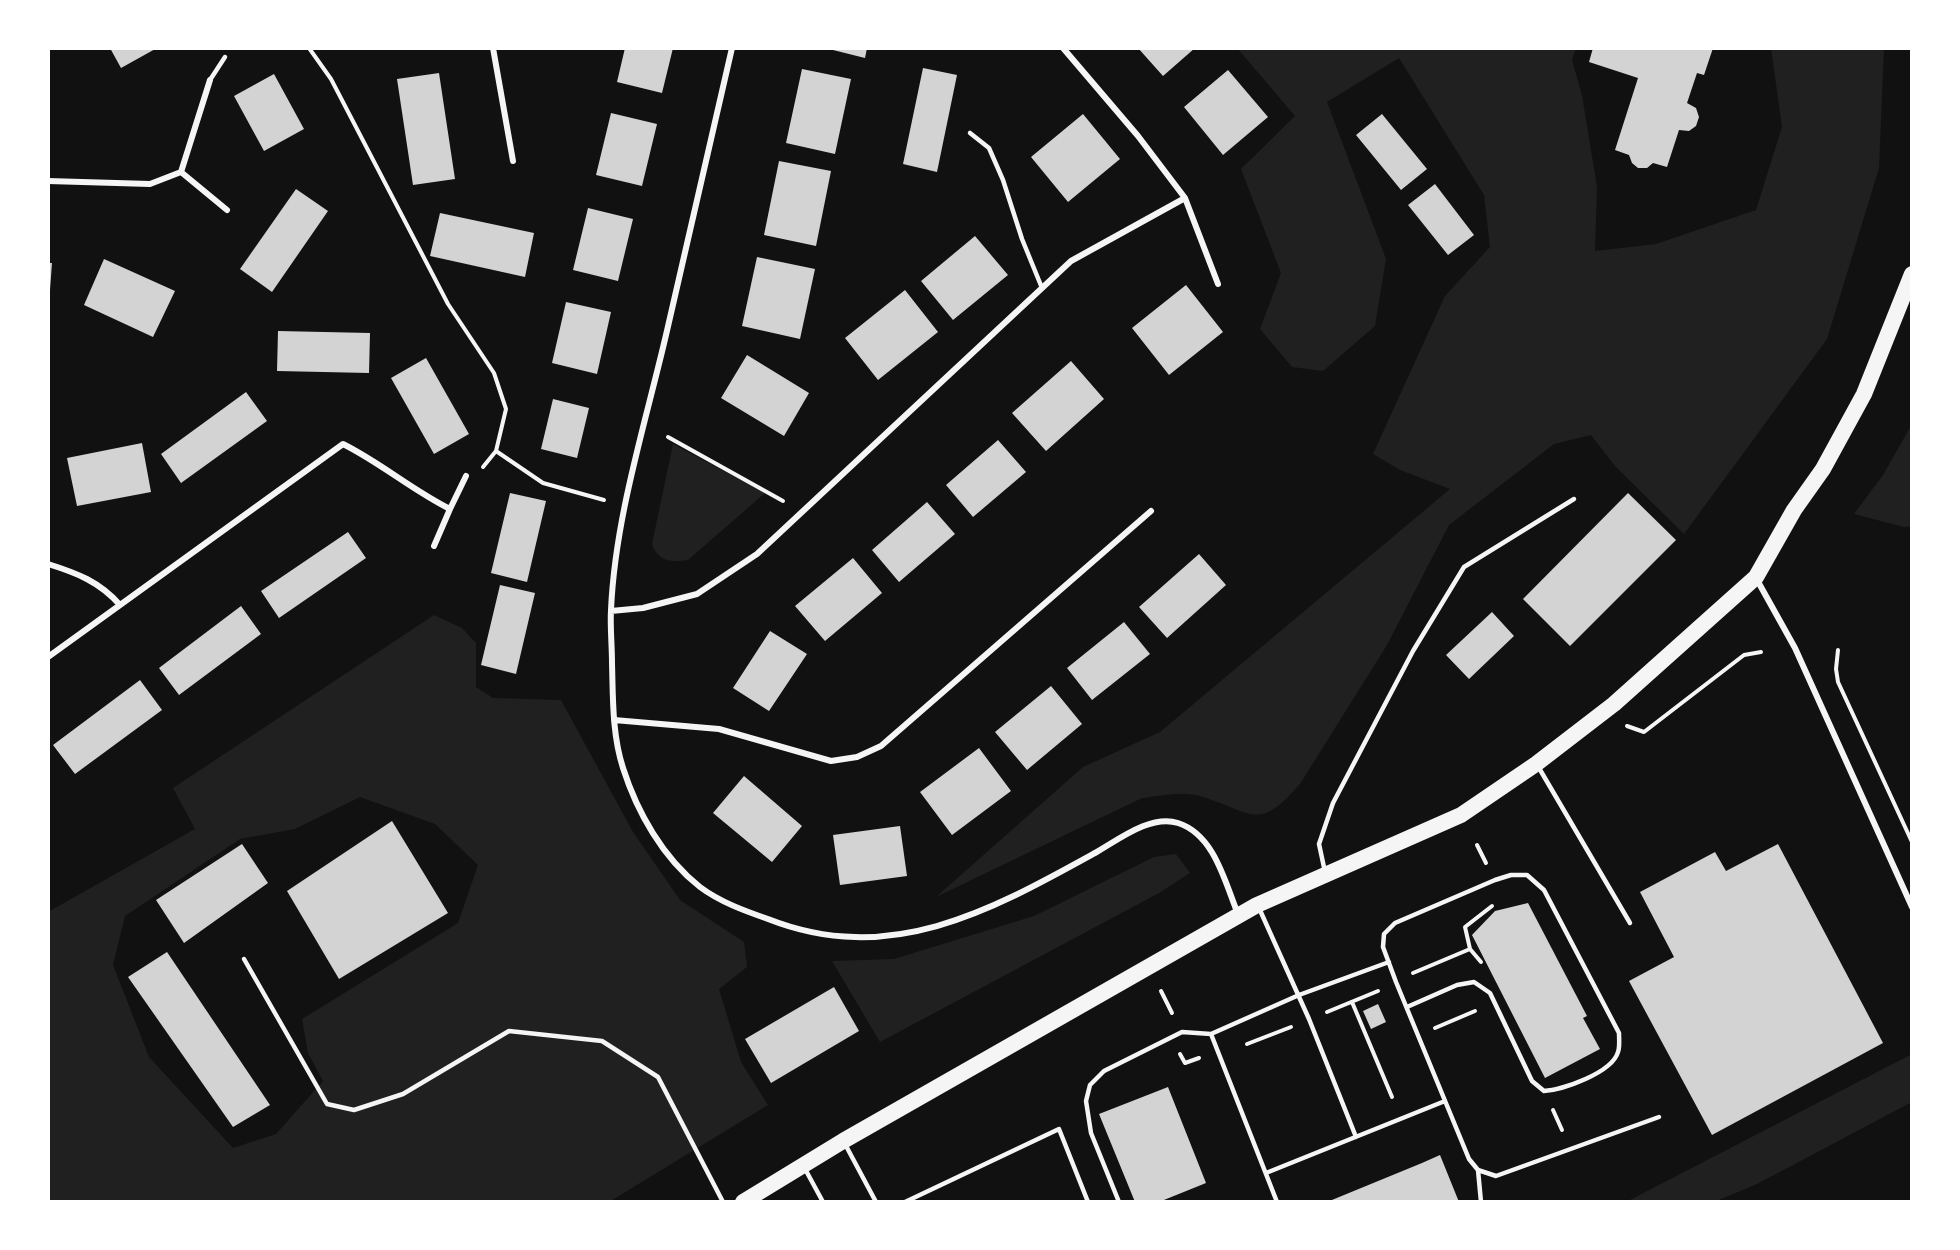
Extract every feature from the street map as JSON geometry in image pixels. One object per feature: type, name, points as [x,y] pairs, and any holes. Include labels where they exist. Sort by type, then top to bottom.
[{"type":"highway","points":[[743,1202],[803,1165],[1257,905],[1461,815],[1536,764],[1614,704],[1756,577],[1794,510],[1823,469],[1864,394],[1912,274]]},
{"type":"street","points":[[493,48],[513,161]]},
{"type":"street","points":[[732,48],[626,507],[611,611],[614,720],[626,776],[654,835],[675,862],[701,888],[738,908],[814,935],[867,939],[915,932],[978,912],[1032,887],[1148,824],[1176,821],[1197,833],[1211,850],[1239,916]]},
{"type":"street","points":[[1063,48],[1138,136],[1185,198],[1218,284]]},
{"type":"street","points":[[181,172],[210,80]]},
{"type":"street","points":[[48,181],[150,184],[181,172]]},
{"type":"street","points":[[181,172],[227,210]]},
{"type":"street","points":[[611,611],[643,609],[697,594],[757,554],[1071,261],[1185,198]]},
{"type":"street","points":[[48,657],[343,444],[378,462],[422,495],[450,509]]},
{"type":"street","points":[[434,546],[466,476]]},
{"type":"street","points":[[614,720],[718,729],[831,761],[857,757],[881,746],[1151,511]]},
{"type":"street","points":[[48,564],[77,573],[107,590],[120,605]]},
{"type":"street","points":[[1756,577],[1795,648],[1912,907]]},
{"type":"lane","points":[[210,80],[225,57]]},
{"type":"lane","points":[[970,133],[989,148],[1004,180],[1022,239],[1042,288]]},
{"type":"lane","points":[[1326,875],[1319,844],[1333,803],[1413,651],[1464,567],[1574,499]]},
{"type":"lane","points":[[1536,764],[1630,923]]},
{"type":"lane","points":[[1407,1007],[1457,985],[1474,982],[1486,988],[1532,1081],[1544,1091],[1562,1090],[1606,1067],[1618,1054],[1619,1033],[1544,890],[1527,875],[1511,875],[1495,880],[1395,923],[1384,934],[1383,947],[1418,1035],[1469,1159],[1478,1170],[1496,1176],[1659,1117]]},
{"type":"lane","points":[[1257,905],[1299,995],[1356,1137]]},
{"type":"lane","points":[[244,959],[327,1104],[354,1110],[403,1094],[509,1031],[602,1041],[658,1077],[723,1202]]},
{"type":"lane","points":[[1119,1202],[1090,1133],[1086,1101],[1090,1085],[1104,1071],[1182,1032],[1211,1034],[1299,995],[1389,962]]},
{"type":"lane","points":[[1211,1034],[1277,1202]]},
{"type":"lane","points":[[1266,1173],[1445,1101]]},
{"type":"lane","points":[[905,1202],[1059,1128],[1088,1202]]},
{"type":"lane","points":[[843,1142],[876,1202]]},
{"type":"lane","points":[[803,1165],[823,1202]]},
{"type":"lane","points":[[1478,1170],[1481,1202]]},
{"type":"path","points":[[309,48],[331,79],[448,304],[494,373],[506,409],[496,451],[543,483],[605,501]]},
{"type":"path","points":[[668,437],[775,494],[800,514]]},
{"type":"path","points":[[1838,650],[1836,669],[1838,682],[1912,842]]},
{"type":"path","points":[[1644,732],[1744,655],[1761,651]]},
{"type":"path","points":[[1478,845],[1489,870]]},
{"type":"path","points":[[1412,974],[1470,949],[1465,927],[1496,903]]},
{"type":"path","points":[[1327,1012],[1382,990]]},
{"type":"path","points":[[1161,991],[1175,1020]]},
{"type":"path","points":[[1352,1002],[1392,1097]]},
{"type":"path","points":[[1418,1035],[1482,1008]]},
{"type":"path","points":[[1244,1045],[1292,1026]]},
{"type":"path","points":[[1178,1048],[1185,1063],[1200,1058]]},
{"type":"path","points":[[1552,1107],[1564,1134]]},
{"type":"shaded area","points":[[1237,48],[1576,48],[1572,60],[1582,95],[1597,187],[1595,251],[1656,244],[1756,210],[1782,127],[1771,48],[1884,48],[1879,168],[1827,339],[1684,534],[1615,466],[1591,435],[1554,444],[1449,525],[1387,645],[1300,784],[1274,809],[1264,813],[1245,813],[1203,797],[1188,794],[1142,798],[936,897],[1083,767],[1160,732],[1450,489],[1400,470],[1373,454],[1445,296],[1490,247],[1484,195],[1399,58],[1327,102],[1386,259],[1375,326],[1323,371],[1292,367],[1260,329],[1281,273],[1241,169],[1295,116]]},
{"type":"shaded area","points":[[1912,424],[1912,526],[1904,527],[1854,514],[1883,475]]},
{"type":"shaded area","points":[[673,444],[765,493],[688,560],[682,561],[671,561],[661,557],[652,544]]},
{"type":"shaded area","points":[[434,615],[462,628],[476,643],[476,687],[493,698],[561,700],[633,832],[680,900],[744,942],[747,967],[719,989],[741,1062],[768,1105],[609,1202],[48,1202],[48,912],[195,829],[173,788]],"holes":[[[360,797],[435,824],[478,865],[458,923],[302,1019],[308,1053],[323,1081],[276,1134],[233,1148],[149,1057],[113,965],[125,916],[240,839],[295,829]]]},
{"type":"shaded area","points":[[1176,854],[1190,873],[1159,893],[880,1042],[832,961],[894,959],[1034,916],[1154,857]]},
{"type":"shaded area","points":[[1912,1054],[1912,1102],[1757,1184],[1714,1202],[1626,1202]]},
{"type":"building","points":[[110,48],[157,48],[121,68]]},
{"type":"building","points":[[625,48],[673,48],[662,93],[617,82]]},
{"type":"building","points":[[825,48],[867,48],[865,58]]},
{"type":"building","points":[[1138,48],[1195,48],[1163,76]]},
{"type":"building","points":[[1593,48],[1713,48],[1704,75],[1697,73],[1687,103],[1696,108],[1699,117],[1696,126],[1689,131],[1679,130],[1667,167],[1653,163],[1647,168],[1638,168],[1632,163],[1629,155],[1615,150],[1638,78],[1589,62]]},
{"type":"building","points":[[923,68],[957,75],[937,172],[903,164]]},
{"type":"building","points":[[802,69],[851,79],[835,154],[786,143]]},
{"type":"building","points":[[1228,70],[1268,117],[1223,155],[1184,107]]},
{"type":"building","points":[[439,73],[455,179],[413,185],[397,79]]},
{"type":"building","points":[[274,74],[304,129],[264,151],[234,96]]},
{"type":"building","points":[[611,113],[657,124],[642,186],[596,175]]},
{"type":"building","points":[[1083,114],[1120,159],[1068,202],[1031,157]]},
{"type":"building","points":[[1382,114],[1427,169],[1401,190],[1356,135]]},
{"type":"building","points":[[779,161],[831,171],[816,246],[764,235]]},
{"type":"building","points":[[1435,184],[1474,235],[1448,255],[1408,205]]},
{"type":"building","points":[[296,189],[328,211],[272,292],[240,269]]},
{"type":"building","points":[[588,208],[633,219],[618,281],[573,270]]},
{"type":"building","points":[[440,213],[534,233],[525,277],[430,256]]},
{"type":"building","points":[[975,236],[1008,275],[953,320],[921,281]]},
{"type":"building","points":[[757,257],[815,269],[800,339],[742,326]]},
{"type":"building","points":[[104,259],[175,291],[153,337],[84,305]]},
{"type":"building","points":[[48,263],[52,263],[50,290],[48,289]]},
{"type":"building","points":[[1186,285],[1223,332],[1169,375],[1132,328]]},
{"type":"building","points":[[905,290],[938,332],[878,380],[845,338]]},
{"type":"building","points":[[566,302],[611,312],[597,374],[552,363]]},
{"type":"building","points":[[278,331],[370,333],[369,373],[277,371]]},
{"type":"building","points":[[747,355],[809,393],[784,436],[721,398]]},
{"type":"building","points":[[426,358],[469,434],[434,454],[391,378]]},
{"type":"building","points":[[1071,361],[1104,399],[1046,451],[1012,413]]},
{"type":"building","points":[[246,392],[267,421],[181,483],[161,454]]},
{"type":"building","points":[[553,399],[589,408],[577,458],[541,449]]},
{"type":"building","points":[[998,440],[1026,472],[973,517],[946,485]]},
{"type":"building","points":[[142,443],[151,492],[77,506],[67,458]]},
{"type":"building","points":[[510,493],[546,501],[527,582],[491,573]]},
{"type":"building","points":[[1628,493],[1676,540],[1570,646],[1523,599]]},
{"type":"building","points":[[927,502],[955,534],[899,582],[872,550]]},
{"type":"building","points":[[348,532],[366,558],[279,618],[261,591]]},
{"type":"building","points":[[1199,554],[1226,585],[1167,638],[1139,607]]},
{"type":"building","points":[[853,558],[882,593],[825,641],[795,606]]},
{"type":"building","points":[[500,585],[535,593],[516,674],[481,665]]},
{"type":"building","points":[[241,606],[261,634],[179,695],[159,668]]},
{"type":"building","points":[[1492,612],[1514,636],[1469,679],[1446,655]]},
{"type":"building","points":[[1124,622],[1150,654],[1092,700],[1067,668]]},
{"type":"building","points":[[770,631],[807,654],[769,711],[733,688]]},
{"type":"building","points":[[140,680],[162,710],[75,774],[53,745]]},
{"type":"building","points":[[1051,686],[1082,724],[1027,770],[995,732]]},
{"type":"building","points":[[979,748],[1011,791],[952,835],[920,792]]},
{"type":"building","points":[[744,776],[802,826],[772,862],[713,813]]},
{"type":"building","points":[[392,821],[448,913],[339,979],[287,891]]},
{"type":"building","points":[[900,826],[907,876],[840,885],[833,835]]},
{"type":"building","points":[[242,844],[268,883],[184,943],[156,900]]},
{"type":"building","points":[[1778,844],[1883,1043],[1712,1135],[1629,981],[1674,957],[1640,892],[1715,852],[1726,871]]},
{"type":"building","points":[[1528,903],[1587,1016],[1583,1018],[1600,1049],[1545,1078],[1472,935],[1495,911]]},
{"type":"building","points":[[167,952],[270,1105],[233,1127],[128,977]]},
{"type":"building","points":[[834,987],[859,1031],[771,1083],[745,1039]]},
{"type":"building","points":[[1378,1004],[1386,1022],[1371,1029],[1363,1011]]},
{"type":"building","points":[[1168,1087],[1206,1183],[1159,1202],[1135,1202],[1099,1114]]},
{"type":"building","points":[[1440,1155],[1459,1202],[1327,1202],[1422,1163]]}]
